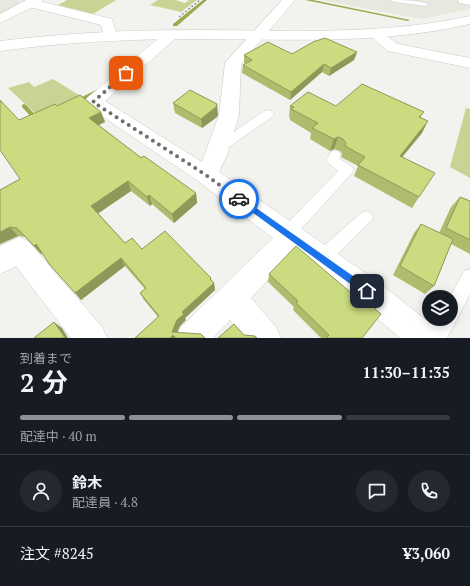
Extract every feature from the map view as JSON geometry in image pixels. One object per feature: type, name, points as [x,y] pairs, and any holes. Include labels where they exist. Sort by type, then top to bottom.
[{"type":"street","points":[[206,175],[219,148],[229,115],[233,63],[289,0]]},
{"type":"street","points":[[464,0],[470,1]]},
{"type":"street","points":[[0,19],[31,1],[107,22],[110,36]]},
{"type":"street","points":[[0,46],[110,36],[376,35],[414,31],[470,20]]},
{"type":"street","points":[[171,35],[93,102],[206,175],[367,291],[424,338]]},
{"type":"street","points":[[376,35],[393,48],[470,63]]},
{"type":"street","points":[[192,338],[232,298],[290,235]]},
{"type":"street","points":[[0,261],[19,249],[91,338]]},
{"type":"street","points":[[232,298],[265,338]]},
{"type":"lane","points":[[394,0],[425,4]]},
{"type":"lane","points":[[219,148],[268,114]]},
{"type":"lane","points":[[290,235],[347,170],[332,160],[335,155]]},
{"type":"lane","points":[[322,258],[366,217]]},
{"type":"lane","points":[[458,299],[470,276]]},
{"type":"lane","points":[[437,338],[443,326]]},
{"type":"shaded area","points":[[0,0],[17,0],[20,2],[18,5],[0,14]]},
{"type":"shaded area","points":[[321,0],[454,0],[468,2],[470,4],[470,9],[421,19]]},
{"type":"green space","points":[[67,0],[116,0],[93,14],[58,5]]},
{"type":"green space","points":[[158,0],[175,0],[185,3],[189,0],[197,0],[181,12],[150,5]]},
{"type":"green space","points":[[53,79],[82,97],[38,116],[8,88],[29,82],[34,87]]},
{"type":"green space","points":[[466,108],[470,109],[470,178],[450,167]]},
{"type":"building","points":[[325,38],[357,52],[331,68],[324,64],[291,92],[243,65],[252,60],[244,55],[268,42],[292,54],[313,42]]},
{"type":"building","points":[[362,84],[424,112],[419,117],[428,121],[400,156],[435,173],[419,197],[358,165],[365,157],[345,146],[346,143],[343,139],[338,137],[334,139],[312,128],[318,123],[291,109],[294,107],[290,106],[308,92],[336,106]]},
{"type":"building","points":[[190,90],[217,104],[216,107],[201,119],[173,103]]},
{"type":"building","points":[[80,95],[101,112],[89,118],[141,158],[144,156],[196,193],[172,214],[149,195],[147,197],[128,181],[91,206],[125,243],[132,238],[142,249],[165,231],[211,278],[210,279],[214,283],[182,312],[184,314],[177,320],[172,332],[201,334],[205,338],[176,338],[173,335],[170,338],[135,338],[159,316],[140,293],[146,288],[121,258],[75,293],[50,265],[36,244],[34,246],[17,228],[10,227],[0,232],[0,190],[20,179],[0,150],[0,100],[19,120],[55,104],[57,106]]},
{"type":"building","points":[[460,197],[470,201],[470,240],[446,228]]},
{"type":"building","points":[[421,224],[453,239],[434,286],[400,266]]},
{"type":"building","points":[[296,246],[356,297],[359,293],[377,307],[375,309],[381,314],[362,338],[326,338],[329,335],[296,303],[298,301],[269,274]]},
{"type":"building","points":[[54,322],[65,338],[34,338]]},
{"type":"building","points":[[234,324],[244,335],[255,336],[257,338],[218,338]]},
{"type":"waterway","points":[[175,25],[205,0]]},
{"type":"waterway","points":[[307,0],[408,20]]},
{"type":"waterway","points":[[75,102],[96,92]]},
{"type":"waterway","points":[[24,106],[37,120]]},
{"type":"way so far","points":[[126,73],[93,102],[206,175],[239,199]]},
{"type":"route","points":[[239,199],[367,291]]}]
